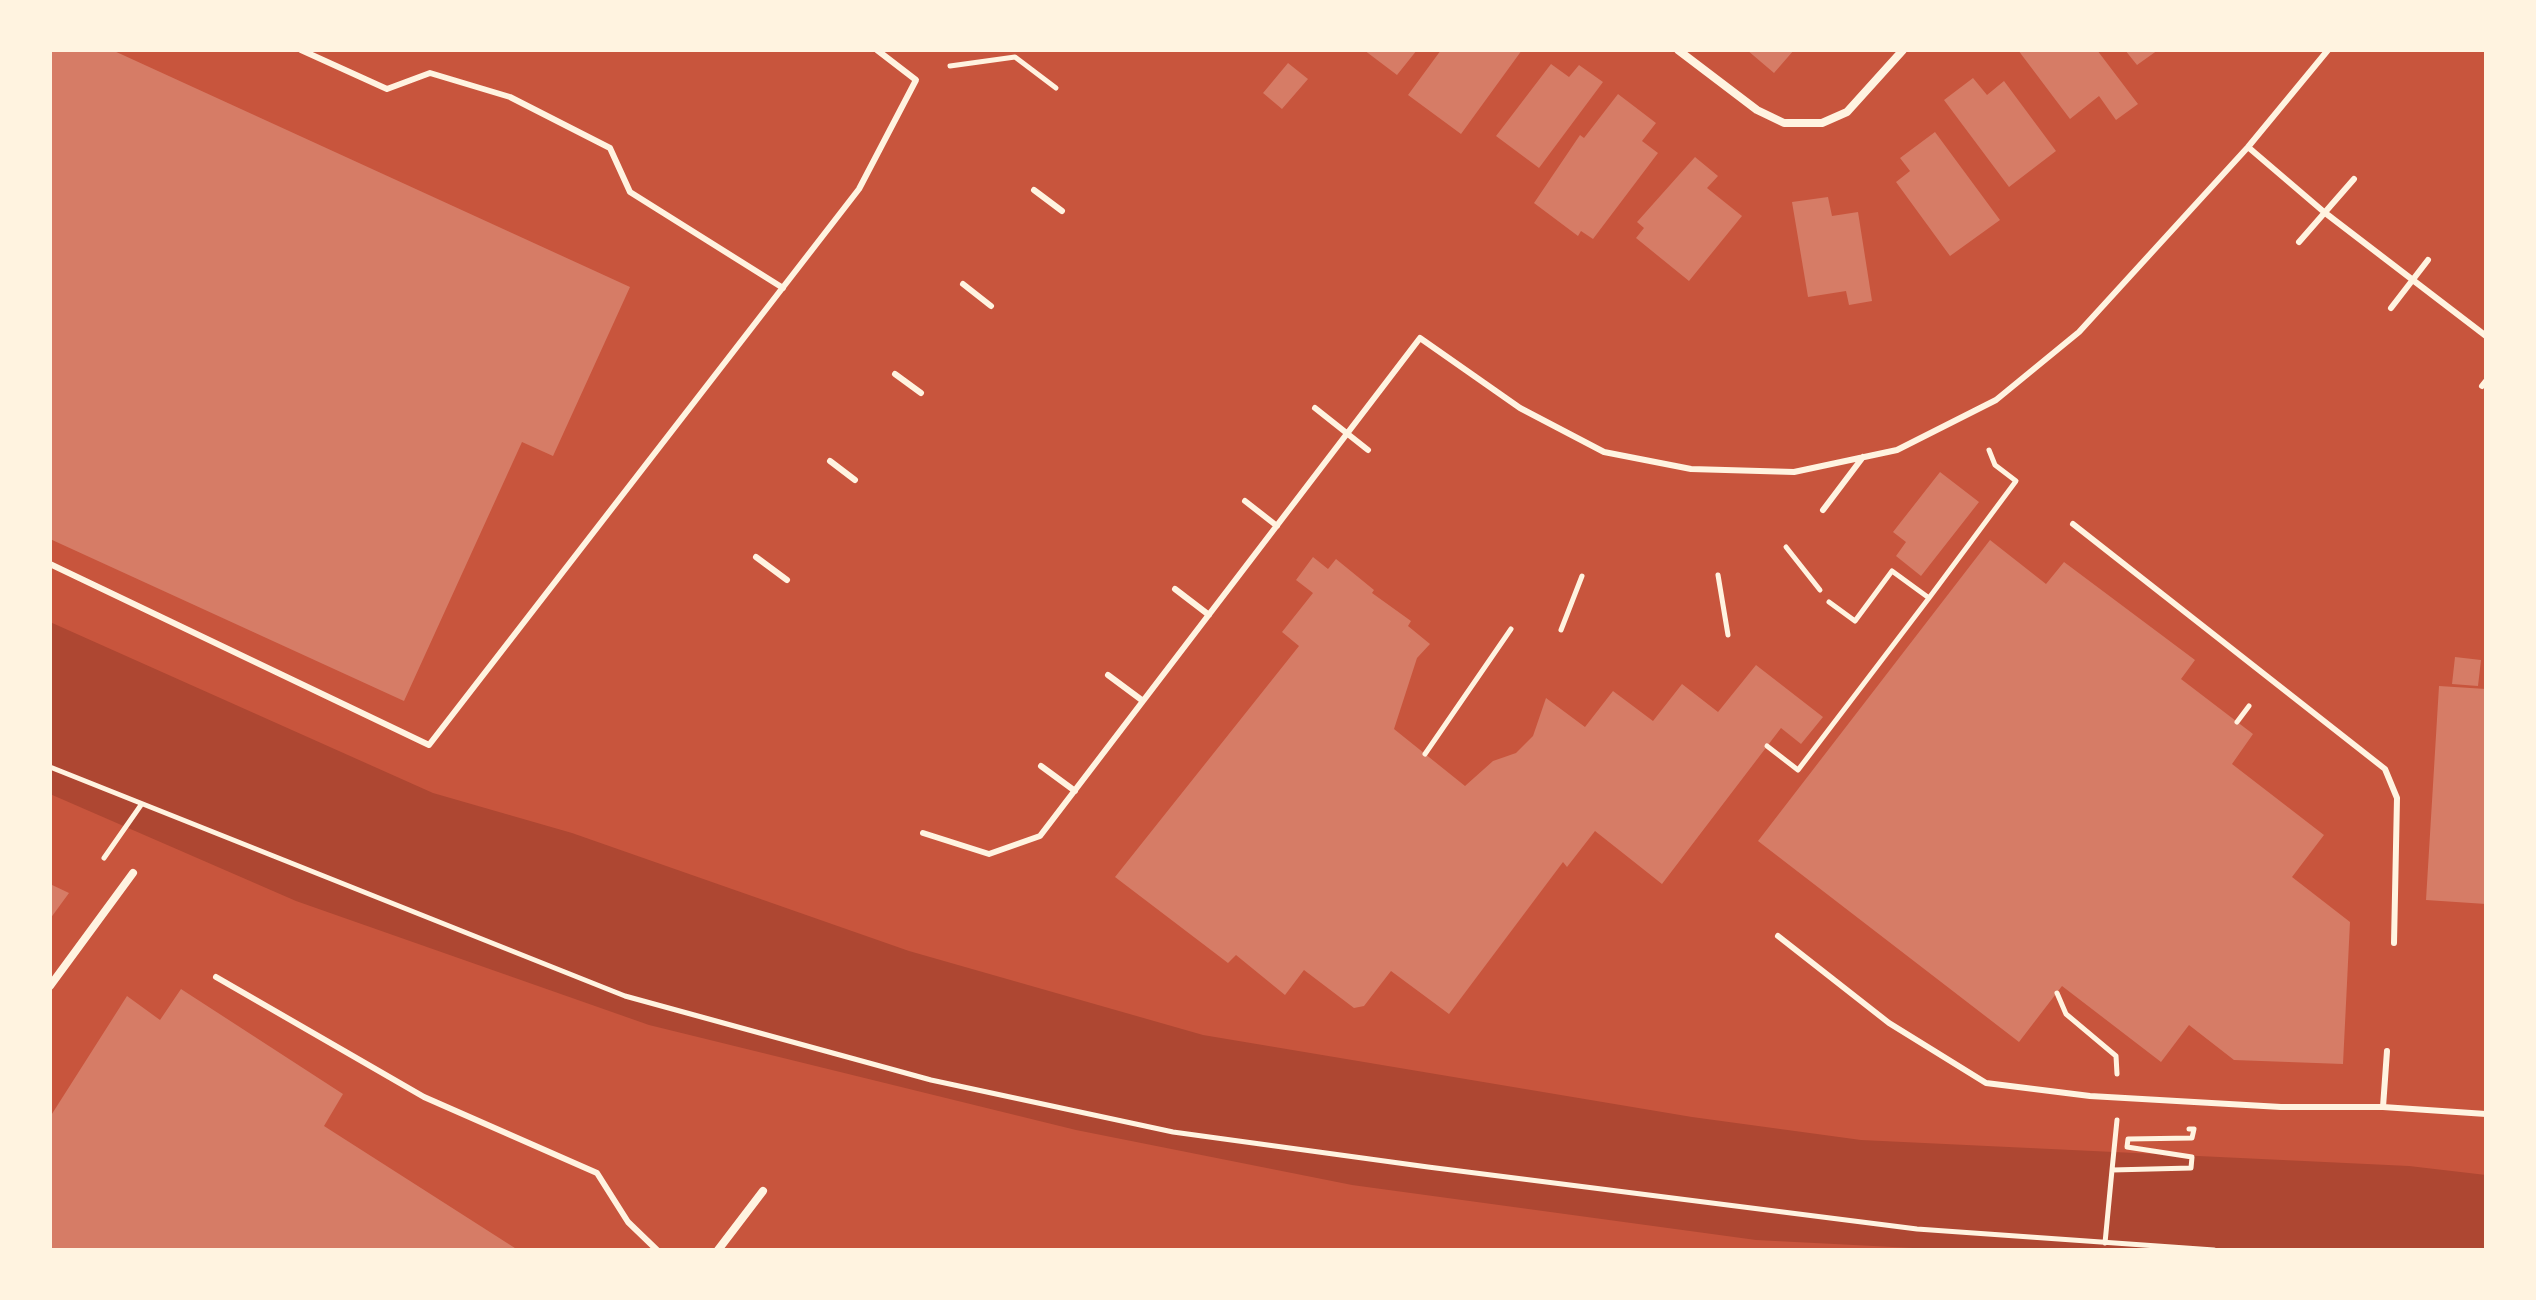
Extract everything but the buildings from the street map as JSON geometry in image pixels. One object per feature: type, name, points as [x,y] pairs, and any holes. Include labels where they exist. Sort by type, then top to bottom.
[{"type":"street","points":[[1678,50],[1757,110],[1784,123],[1822,123],[1847,112],[1903,50]]},
{"type":"street","points":[[50,986],[133,873]]},
{"type":"street","points":[[718,1250],[763,1191]]},
{"type":"lane","points":[[301,50],[387,89],[430,73],[510,97],[610,148],[630,192],[783,288]]},
{"type":"lane","points":[[50,564],[429,745],[859,189],[916,80],[877,50]]},
{"type":"lane","points":[[923,833],[989,854],[1040,836],[1420,338],[1520,408],[1604,452],[1691,469],[1794,472],[1897,450],[1996,400],[2079,332],[2248,147],[2328,50]]},
{"type":"lane","points":[[2248,147],[2324,212],[2486,336]]},
{"type":"lane","points":[[2299,242],[2354,179]]},
{"type":"lane","points":[[1034,190],[1062,211]]},
{"type":"lane","points":[[2391,308],[2428,260]]},
{"type":"lane","points":[[963,284],[991,306]]},
{"type":"lane","points":[[895,374],[921,393]]},
{"type":"lane","points":[[1315,408],[1368,450]]},
{"type":"lane","points":[[1823,510],[1863,457]]},
{"type":"lane","points":[[830,461],[855,480]]},
{"type":"lane","points":[[1245,501],[1277,526]]},
{"type":"lane","points":[[2073,524],[2385,769],[2397,798],[2394,943]]},
{"type":"lane","points":[[756,557],[787,580]]},
{"type":"lane","points":[[1175,589],[1209,615]]},
{"type":"lane","points":[[1108,675],[1143,701]]},
{"type":"lane","points":[[1041,766],[1075,791]]},
{"type":"lane","points":[[1778,936],[1889,1023],[1986,1083],[2119,1097],[2281,1107],[2383,1107],[2486,1114]]},
{"type":"lane","points":[[216,977],[424,1097],[597,1173],[628,1222],[657,1250]]},
{"type":"lane","points":[[2383,1107],[2387,1051]]},
{"type":"path","points":[[950,66],[1015,57],[1056,88]]},
{"type":"path","points":[[1767,746],[1798,770],[1929,598],[2016,481],[1995,465],[1989,450]]},
{"type":"path","points":[[1786,547],[1820,590]]},
{"type":"path","points":[[1829,602],[1855,621],[1892,571],[1929,598]]},
{"type":"path","points":[[1718,575],[1728,635]]},
{"type":"path","points":[[1561,630],[1582,576]]},
{"type":"path","points":[[1425,754],[1511,629]]},
{"type":"path","points":[[2237,722],[2249,706]]},
{"type":"path","points":[[50,767],[625,996],[946,1084],[1173,1132],[1278,1146],[1917,1229],[2214,1250]]},
{"type":"path","points":[[104,858],[141,805]]},
{"type":"path","points":[[2057,993],[2066,1014],[2116,1056],[2119,1097],[2105,1244]]},
{"type":"path","points":[[2116,1122],[2132,1124]]},
{"type":"path","points":[[2112,1170],[2191,1168],[2192,1157],[2127,1147],[2128,1139],[2192,1138],[2194,1129],[2178,1128]]},
{"type":"shaded area","points":[[50,622],[433,793],[572,833],[909,951],[1203,1035],[1692,1117],[1861,1140],[2409,1166],[2486,1175],[2486,1250],[1952,1250],[1756,1240],[1352,1185],[1076,1130],[649,1025],[296,901],[50,794]]}]
